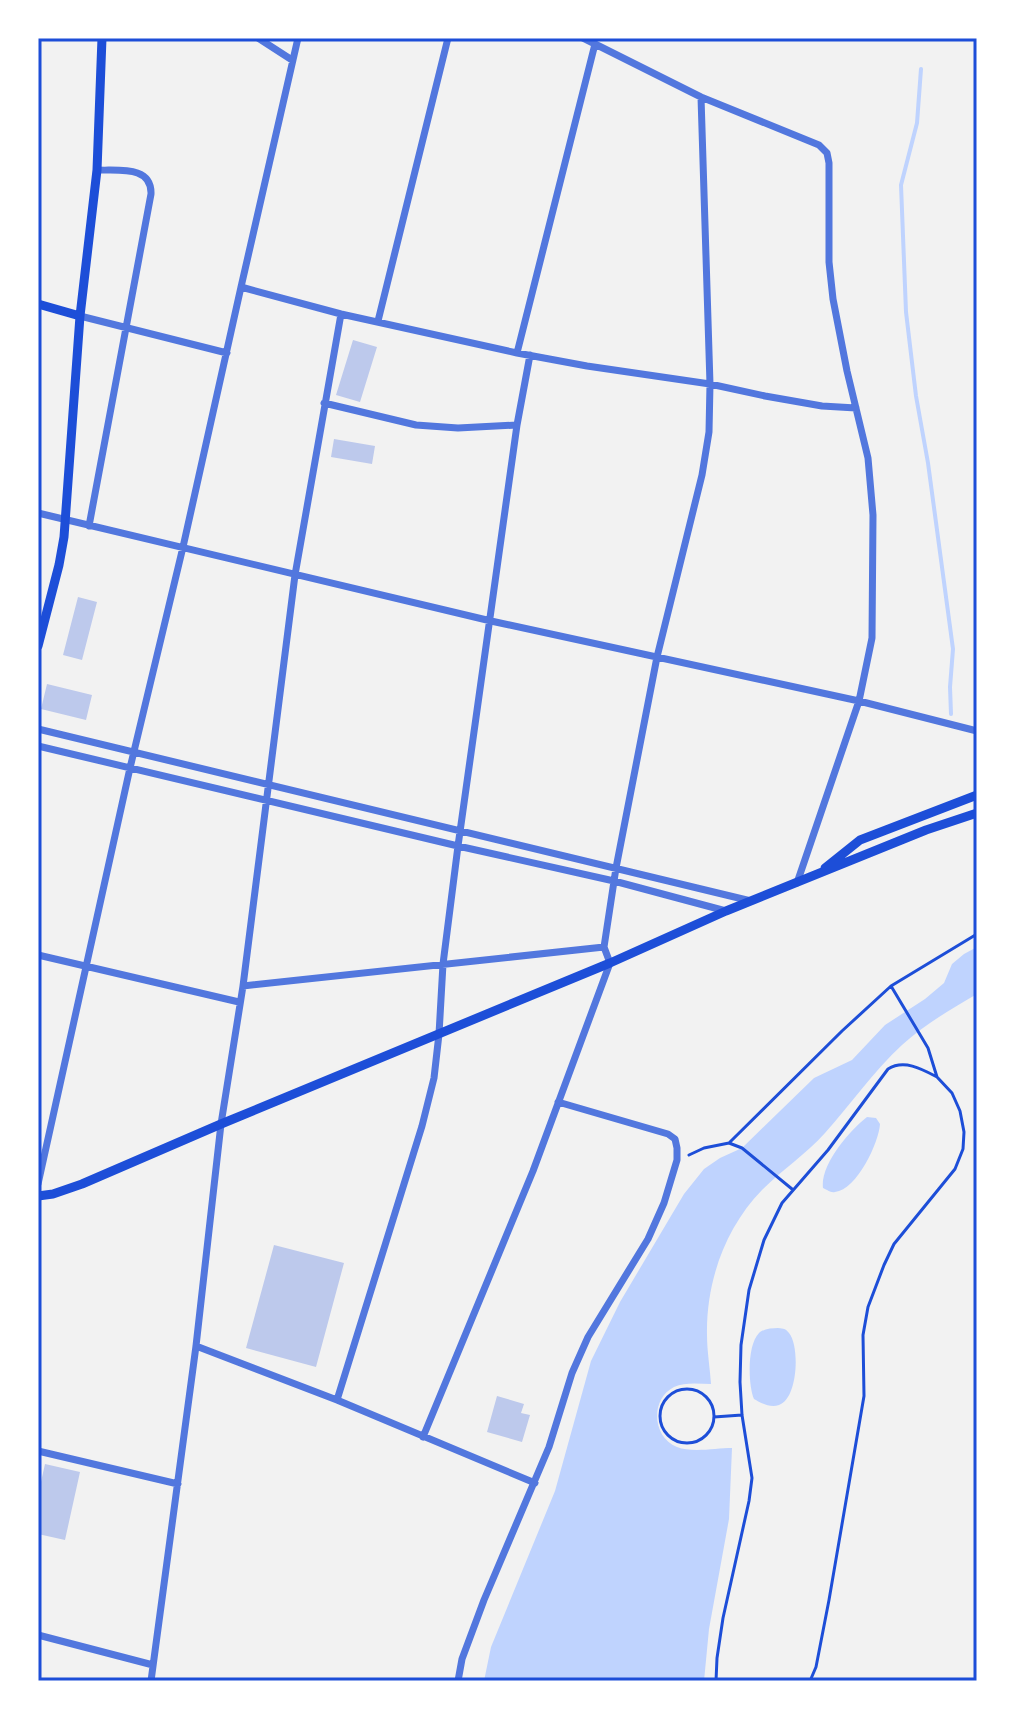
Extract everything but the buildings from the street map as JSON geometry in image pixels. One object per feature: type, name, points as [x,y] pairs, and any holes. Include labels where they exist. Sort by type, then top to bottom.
[{"type":"main road","points":[[38,646],[59,565],[66,520],[80,316],[97,170],[102,38]]},
{"type":"main road","points":[[38,304],[80,316]]},
{"type":"main road","points":[[817,875],[860,840],[977,795]]},
{"type":"main road","points":[[38,1196],[82,1184],[610,963],[726,911],[926,830],[977,813]]},
{"type":"street","points":[[258,38],[292,60]]},
{"type":"street","points":[[38,1184],[298,38]]},
{"type":"street","points":[[378,321],[448,38]]},
{"type":"street","points":[[583,38],[701,97],[819,145],[827,153],[829,262],[833,299],[868,458],[874,528],[872,638],[859,701],[797,883]]},
{"type":"street","points":[[517,353],[595,44]]},
{"type":"street","points":[[423,1437],[533,1171],[610,963],[604,947],[616,868],[657,657],[702,475],[709,432],[701,97]]},
{"type":"street","points":[[89,526],[152,185],[148,178],[139,173],[97,170]]},
{"type":"street","points":[[241,287],[341,314],[517,353],[710,384],[794,401],[856,408]]},
{"type":"street","points":[[151,1681],[196,1346],[221,1124],[243,986],[295,575],[341,314]]},
{"type":"street","points":[[80,316],[227,353]]},
{"type":"street","points":[[337,1400],[434,1078],[443,964],[458,846],[517,425],[530,355]]},
{"type":"street","points":[[324,403],[416,425],[458,428],[517,425]]},
{"type":"street","points":[[38,513],[491,621],[859,701],[977,731]]},
{"type":"street","points":[[38,729],[751,901]]},
{"type":"street","points":[[38,746],[614,881],[726,911]]},
{"type":"street","points":[[318,813],[322,798]]},
{"type":"street","points":[[370,825],[373,810]]},
{"type":"street","points":[[243,986],[604,947]]},
{"type":"street","points":[[38,955],[239,1002]]},
{"type":"street","points":[[458,1681],[462,1659],[484,1600],[549,1447],[572,1373],[588,1337],[648,1239],[664,1203],[677,1160],[675,1139],[668,1134],[558,1102]]},
{"type":"street","points":[[196,1346],[337,1400],[535,1483]]},
{"type":"street","points":[[38,1451],[178,1484]]},
{"type":"street","points":[[38,1635],[153,1665]]},
{"type":"path","points":[[729,1143],[891,986],[977,934]]},
{"type":"path","points":[[891,986],[922,1038],[937,1077]]},
{"type":"path","points":[[716,1681],[723,1618],[748,1510],[752,1478],[742,1415],[741,1345],[749,1290],[764,1240],[792,1189],[828,1150],[888,1069],[902,1064],[937,1077],[952,1093],[960,1111],[963,1149],[955,1169],[894,1244],[868,1307],[863,1335],[864,1396],[829,1600],[816,1667],[810,1681]]},
{"type":"path","points":[[677,1160],[704,1148],[729,1143],[742,1148],[792,1189]]},
{"type":"path","points":[[687,1389],[696,1391],[710,1402],[713,1417],[706,1434],[691,1442],[675,1440],[663,1428],[660,1419],[664,1402],[670,1395],[687,1389]]},
{"type":"path","points":[[713,1417],[742,1415]]},
{"type":"water","points":[[977,947],[977,994],[902,1045],[825,1133],[749,1205],[728,1239],[714,1276],[707,1335],[711,1384],[678,1385],[661,1400],[657,1418],[669,1442],[690,1450],[732,1448],[729,1519],[709,1629],[704,1681],[484,1681],[491,1647],[555,1491],[591,1361],[620,1302],[684,1194],[704,1169],[742,1148],[814,1078],[852,1060],[885,1025],[944,983],[952,964]]},
{"type":"water","points":[[867,1117],[876,1118],[880,1124],[876,1142],[851,1183],[830,1192],[823,1188],[826,1169],[844,1140]]},
{"type":"water","points":[[778,1328],[786,1330],[793,1340],[796,1360],[790,1393],[785,1401],[772,1406],[754,1399],[750,1365],[752,1346],[759,1333]]},
{"type":"waterway","points":[[921,69],[917,123],[901,185],[906,312],[953,649],[951,714]]}]
